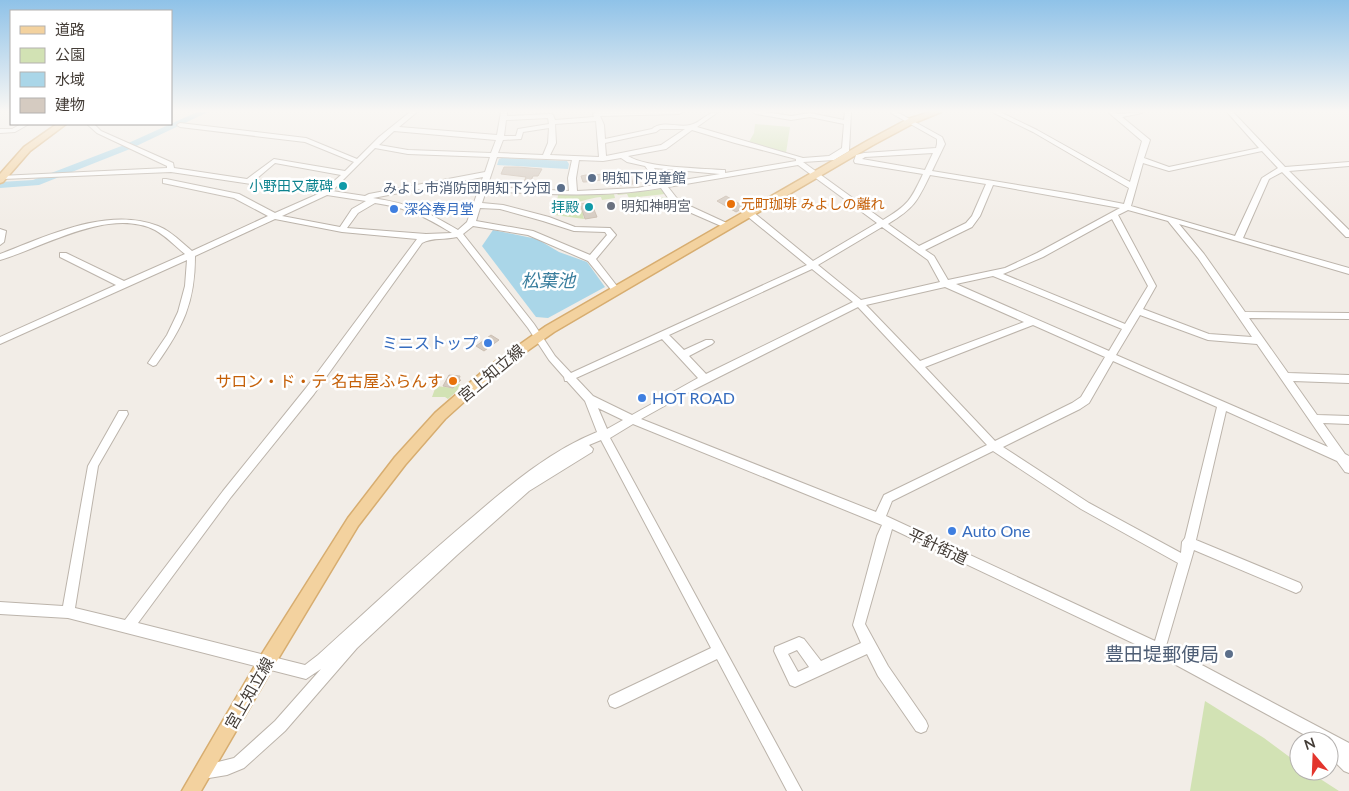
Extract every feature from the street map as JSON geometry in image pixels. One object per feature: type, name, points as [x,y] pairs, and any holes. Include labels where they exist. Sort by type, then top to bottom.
[{"type":"main road","points":[[1,178],[27,149]]},
{"type":"main road","name":"宮上知立線","points":[[191,791],[266,663],[353,522],[400,461],[440,416],[492,370],[538,336],[863,149]]},
{"type":"street","points":[[140,149],[170,165],[171,170]]},
{"type":"street","points":[[327,149],[359,162]]},
{"type":"street","points":[[0,341],[326,192],[371,149]]},
{"type":"street","points":[[391,149],[408,152],[603,159],[654,149]]},
{"type":"street","points":[[166,181],[236,196],[274,216],[342,230],[446,237],[459,234],[470,223],[497,149]]},
{"type":"street","points":[[546,156],[549,149]]},
{"type":"street","points":[[601,149],[603,159]]},
{"type":"street","points":[[764,149],[800,158],[800,162],[816,176],[931,258],[945,283],[1345,459]]},
{"type":"street","points":[[483,189],[573,193],[609,192],[664,186],[732,173],[831,158],[845,149]]},
{"type":"street","points":[[1066,149],[1133,188]]},
{"type":"street","points":[[203,772],[227,768],[239,763],[280,726],[352,644],[525,488],[599,442],[604,436],[705,379],[859,303],[1007,270],[1026,262],[1114,215],[1127,207],[1144,149]]},
{"type":"street","points":[[1142,160],[1169,169],[1263,149],[1346,228],[1349,235]]},
{"type":"street","points":[[939,150],[864,155],[859,157],[858,161],[1127,207],[1349,271]]},
{"type":"street","points":[[568,378],[813,265],[883,224],[904,210],[915,199],[939,150]]},
{"type":"street","points":[[623,156],[628,160],[647,164],[732,173]]},
{"type":"street","points":[[573,193],[572,178],[576,159]]},
{"type":"street","points":[[250,180],[274,161],[347,174]]},
{"type":"street","points":[[647,164],[676,203],[728,227]]},
{"type":"street","points":[[1238,239],[1266,178],[1282,169],[1349,164]]},
{"type":"street","points":[[1,178],[171,170],[250,180],[402,205],[426,214],[459,234]]},
{"type":"street","points":[[362,198],[488,174]]},
{"type":"street","points":[[919,249],[969,225],[976,216],[990,183]]},
{"type":"street","points":[[342,230],[355,211],[374,200]]},
{"type":"street","points":[[477,205],[537,216],[574,229],[607,230],[612,235],[591,259]]},
{"type":"street","points":[[750,214],[859,303],[995,447],[1085,506],[1185,561]]},
{"type":"street","points":[[921,726],[882,671],[859,625],[883,536],[888,498],[995,447],[1085,400],[1152,286],[1114,215]]},
{"type":"street","points":[[1170,218],[1202,256],[1259,341],[1345,459],[1349,469]]},
{"type":"street","points":[[0,257],[87,227],[129,221],[156,228],[191,254]]},
{"type":"street","points":[[470,223],[530,233],[591,259],[616,290]]},
{"type":"street","points":[[0,231],[2,231],[0,242]]},
{"type":"street","name":"平針街道","points":[[459,234],[568,378],[589,399],[632,420],[884,521],[1159,649],[1310,731]]},
{"type":"street","points":[[128,626],[227,494],[310,391],[419,241],[426,237]]},
{"type":"street","points":[[153,363],[175,332],[182,317],[191,276],[191,254]]},
{"type":"street","points":[[62,255],[122,284]]},
{"type":"street","points":[[993,273],[1127,328]]},
{"type":"street","points":[[1138,311],[1208,338],[1259,341]]},
{"type":"street","points":[[1242,315],[1349,316]]},
{"type":"street","points":[[917,366],[1032,322]]},
{"type":"street","points":[[663,334],[705,379]]},
{"type":"street","points":[[682,355],[709,342]]},
{"type":"street","points":[[1286,377],[1349,379]]},
{"type":"street","points":[[589,399],[604,436],[795,791]]},
{"type":"street","points":[[1159,649],[1185,561],[1222,406]]},
{"type":"street","points":[[68,612],[93,466],[123,414]]},
{"type":"street","points":[[1316,419],[1349,420]]},
{"type":"street","points":[[0,608],[68,612],[306,672],[323,660],[425,564],[529,476],[586,442],[599,436],[604,436]]},
{"type":"street","points":[[1188,542],[1296,587]]},
{"type":"street","points":[[819,669],[869,646]]},
{"type":"street","points":[[615,701],[719,651]]},
{"type":"street","points":[[1339,756],[1349,766]]},
{"type":"green space","points":[[769,149],[787,149],[786,153]]},
{"type":"green space","points":[[663,189],[665,194],[629,198],[627,194],[617,194]]},
{"type":"green space","points":[[614,194],[615,198],[602,200],[601,197],[565,205],[567,214],[585,211],[588,215],[583,215],[584,219],[555,215],[558,195]]},
{"type":"green space","points":[[667,197],[671,203],[635,207],[628,210],[623,203]]},
{"type":"green space","points":[[460,384],[457,391],[448,399],[445,397],[432,397],[436,386],[453,388]]},
{"type":"green space","points":[[1205,701],[1264,738],[1289,757],[1289,781],[1324,781],[1339,791],[1190,791]]},
{"type":"water","points":[[499,159],[567,161],[569,164],[568,169],[497,165]]},
{"type":"water","name":"松葉池","points":[[493,230],[537,239],[559,252],[587,262],[605,287],[548,318],[536,317],[482,246]]},
{"type":"building","points":[[504,167],[542,169],[538,176],[533,176],[528,187],[522,187],[526,177],[501,174]]},
{"type":"building","points":[[630,171],[633,184],[620,185],[619,178],[583,182],[581,176],[586,175],[594,178],[594,175]]},
{"type":"building","name":"元町珈琲 みよしの離れ","points":[[726,196],[745,207],[736,212],[717,201]]},
{"type":"building","points":[[591,202],[597,217],[585,219],[580,204]]},
{"type":"building","name":"ミニストップ","points":[[491,335],[499,340],[484,351],[476,346]]},
{"type":"building","name":"サロン・ド・テ 名古屋ふらんす","points":[[449,375],[460,376],[459,380],[461,380],[453,388],[443,386]]},
{"type":"waterway","points":[[0,185],[35,183],[122,149]]},
{"type":"place","name":"明知下児童館","points":[[592,178]]},
{"type":"place","name":"小野田又蔵碑","points":[[343,186]]},
{"type":"place","name":"みよし市消防団明知下分団","points":[[561,188]]},
{"type":"place","name":"元町珈琲 みよしの離れ","points":[[731,204]]},
{"type":"place","name":"明知神明宮","points":[[611,206]]},
{"type":"place","name":"拝殿","points":[[589,207]]},
{"type":"place","name":"深谷春月堂","points":[[394,209]]},
{"type":"place","name":"ミニストップ","points":[[488,343]]},
{"type":"place","name":"サロン・ド・テ 名古屋ふらんす","points":[[453,381]]},
{"type":"place","name":"HOT ROAD","points":[[642,398]]},
{"type":"place","name":"Auto One","points":[[952,531]]},
{"type":"place","name":"豊田堤郵便局","points":[[1229,654]]}]
